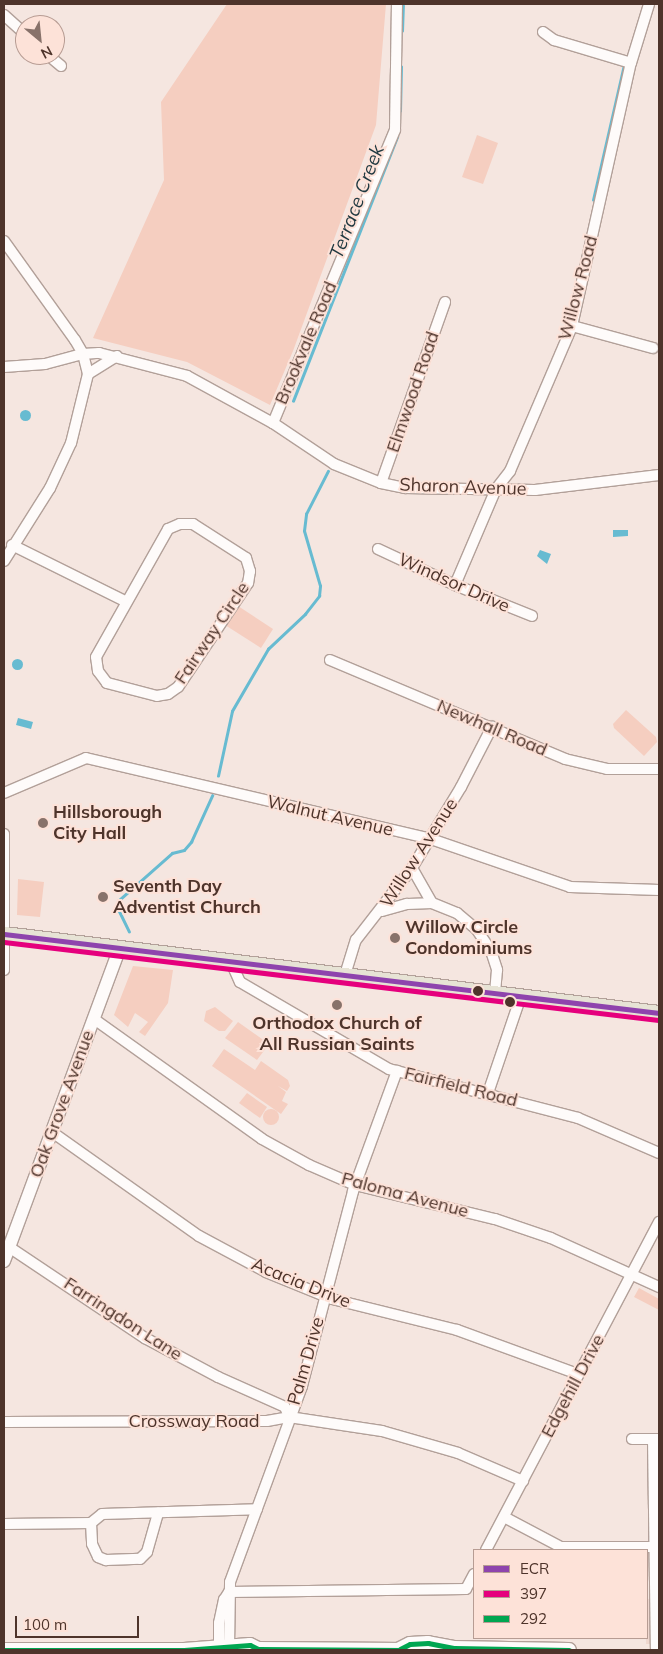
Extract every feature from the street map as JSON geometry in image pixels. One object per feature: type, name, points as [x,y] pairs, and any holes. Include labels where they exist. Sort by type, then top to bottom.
[{"type":"main road","points":[[5,935],[659,1013]]},
{"type":"main road","points":[[4,1650],[226,1649],[233,1645],[250,1645],[257,1649],[402,1649],[410,1644],[428,1643],[451,1649],[570,1650]]},
{"type":"street","name":"Brookvale Road","points":[[273,423],[394,130],[397,4]]},
{"type":"street","name":"Willow Road","points":[[455,585],[496,489],[510,471],[572,326],[631,63],[649,4]]},
{"type":"street","points":[[4,15],[15,25]]},
{"type":"street","points":[[543,32],[554,40],[631,63]]},
{"type":"street","points":[[4,241],[83,354],[88,374],[71,443],[50,488],[12,545],[4,561]]},
{"type":"street","name":"Elmwood Road","points":[[381,483],[445,302]]},
{"type":"street","points":[[572,326],[653,348]]},
{"type":"street","name":"Sharon Avenue","points":[[4,367],[45,364],[83,354],[117,356],[187,376],[273,423],[334,464],[381,483],[404,488],[535,490],[659,475]]},
{"type":"street","points":[[88,374],[117,356]]},
{"type":"street","name":"Fairway Circle","points":[[180,524],[194,524],[224,542],[246,558],[250,571],[248,584],[178,686],[168,694],[157,696],[107,683],[98,671],[96,657],[125,601],[168,529],[180,524]]},
{"type":"street","points":[[12,545],[125,601]]},
{"type":"street","name":"Windsor Drive","points":[[378,549],[455,585],[532,616]]},
{"type":"street","name":"Newhall Road","points":[[330,660],[565,759],[607,769],[659,768]]},
{"type":"street","name":"Willow Avenue","points":[[345,975],[356,940],[382,910],[412,868],[428,838],[461,787],[492,727]]},
{"type":"street","name":"Walnut Avenue","points":[[4,793],[86,758],[428,838],[570,887],[659,890]]},
{"type":"street","points":[[4,834],[4,970]]},
{"type":"street","points":[[412,868],[432,903]]},
{"type":"street","points":[[382,910],[407,904],[432,903],[457,913],[477,930],[491,951],[497,970],[495,993]]},
{"type":"street","name":"Oak Grove Avenue","points":[[4,1260],[120,948]]},
{"type":"street","name":"Fairfield Road","points":[[231,962],[240,982],[397,1071],[488,1093],[578,1118],[659,1153]]},
{"type":"street","points":[[488,1093],[521,996]]},
{"type":"street","name":"Paloma Avenue","points":[[94,1019],[262,1138],[355,1185],[495,1219],[551,1238],[659,1287]]},
{"type":"street","name":"Palm Drive","points":[[226,1649],[219,1623],[224,1600],[229,1592],[230,1582],[311,1356],[324,1295],[355,1185],[397,1071]]},
{"type":"street","name":"Acacia Drive","points":[[52,1132],[199,1236],[266,1272],[324,1295],[457,1330],[578,1374]]},
{"type":"street","name":"Edgehill Drive","points":[[487,1549],[578,1374],[634,1275],[659,1222]]},
{"type":"street","name":"Farringdon Lane","points":[[9,1247],[145,1338],[218,1377],[285,1407],[289,1417]]},
{"type":"street","name":"Crossway Road","points":[[4,1422],[267,1421],[289,1417],[382,1430],[458,1453],[523,1482]]},
{"type":"street","points":[[632,1439],[656,1439],[658,1650]]},
{"type":"street","points":[[4,1524],[91,1523],[102,1514],[158,1514],[185,1510],[257,1509]]},
{"type":"street","points":[[91,1523],[92,1544],[98,1557],[106,1560],[140,1559],[148,1552],[158,1514]]},
{"type":"street","points":[[504,1517],[560,1547],[658,1547]]},
{"type":"street","points":[[229,1592],[466,1589],[473,1576]]},
{"type":"shaded area","points":[[227,4],[386,4],[376,125],[293,351],[270,405],[187,362],[93,338],[164,180],[161,102]]},
{"type":"shaded area","points":[[477,135],[498,143],[483,184],[462,177]]},
{"type":"shaded area","points":[[238,606],[273,629],[261,648],[225,625]]},
{"type":"shaded area","points":[[626,710],[656,737],[657,742],[644,756],[614,728],[613,724]]},
{"type":"shaded area","points":[[18,879],[44,882],[40,917],[17,915]]},
{"type":"shaded area","points":[[133,966],[173,970],[168,1003],[145,1036],[139,1032],[148,1022],[135,1013],[128,1027],[114,1015]]},
{"type":"shaded area","points":[[215,1007],[233,1021],[225,1031],[219,1031],[204,1021],[206,1011]]},
{"type":"shaded area","points":[[238,1022],[269,1044],[257,1060],[225,1038]]},
{"type":"shaded area","points":[[224,1049],[255,1070],[261,1061],[288,1080],[290,1086],[287,1091],[278,1086],[286,1092],[282,1101],[288,1104],[281,1114],[212,1066]]},
{"type":"shaded area","points":[[247,1093],[267,1107],[260,1118],[239,1103]]},
{"type":"shaded area","points":[[271,1109],[279,1117],[271,1125],[263,1117]]},
{"type":"shaded area","points":[[639,1288],[659,1299],[659,1310],[634,1297]]},
{"type":"shaded area","points":[[648,1599],[659,1599],[659,1644],[646,1644],[646,1639],[648,1639]]},
{"type":"water","points":[[23,410],[27,410],[30,415],[29,419],[23,420],[20,417],[20,413]]},
{"type":"water","points":[[613,530],[628,530],[628,536],[613,537]]},
{"type":"water","points":[[540,550],[551,554],[547,564],[537,556]]},
{"type":"water","points":[[17,658],[23,664],[17,670],[11,664]]},
{"type":"water","points":[[18,718],[33,722],[31,729],[16,725]]},
{"type":"waterway","name":"Terrace Creek","points":[[402,31],[403,6]]},
{"type":"waterway","points":[[593,200],[624,65]]},
{"type":"waterway","name":"Terrace Creek","points":[[400,111],[401,67]]},
{"type":"waterway","name":"Terrace Creek","points":[[293,401],[397,137]]},
{"type":"waterway","name":"Terrace Creek","points":[[218,776],[232,711],[268,649],[305,614],[319,596],[320,586],[304,531],[306,514],[328,471]]},
{"type":"waterway","name":"Terrace Creek","points":[[129,932],[117,907],[118,901],[172,853],[184,850],[191,842],[212,796]]},
{"type":"transit line","name":"ECR","points":[[4,934],[659,1013]]},
{"type":"transit line","name":"397","points":[[4,942],[658,1020]]},
{"type":"transit line","name":"292","points":[[400,1649],[410,1644],[428,1643],[454,1648],[569,1650]]},
{"type":"transit line","name":"292","points":[[4,1650],[184,1650],[250,1645],[258,1649],[404,1650]]},
{"type":"place","name":"Hillsborough City Hall","points":[[43,823]]},
{"type":"place","name":"Seventh Day Adventist Church","points":[[103,897]]},
{"type":"place","name":"Willow Circle Condominiums","points":[[395,938]]},
{"type":"place","name":"Orthodox Church of All Russian Saints","points":[[337,1005]]}]
